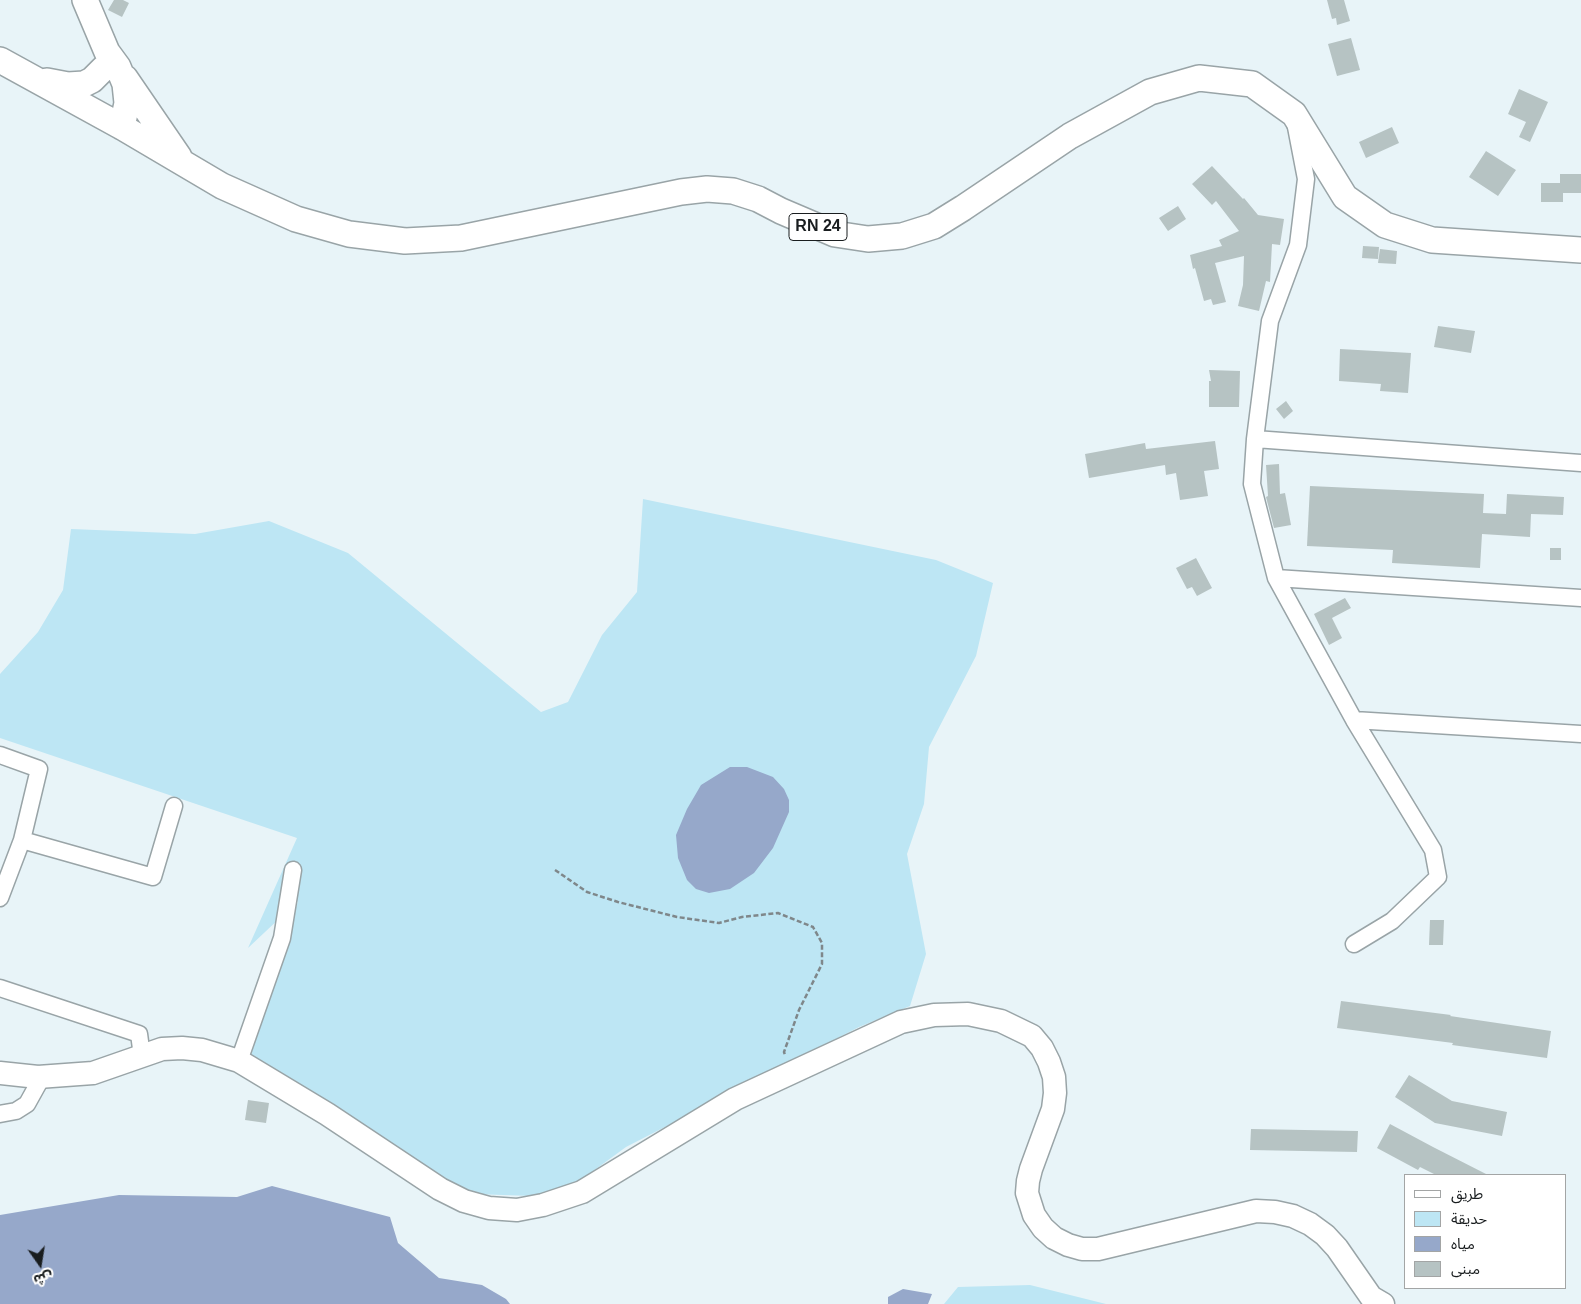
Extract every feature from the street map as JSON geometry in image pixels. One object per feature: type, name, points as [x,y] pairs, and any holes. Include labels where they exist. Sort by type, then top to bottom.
[{"type":"main road","points":[[85,0],[109,63],[182,161]]},
{"type":"main road","name":"RN 24","points":[[0,60],[182,161],[222,186],[296,219],[349,234],[405,241],[460,238],[672,194],[707,189],[733,191],[758,198],[781,211],[835,234],[868,239],[902,236],[934,226],[1070,136],[1150,92],[1199,78],[1252,84],[1294,114],[1345,197],[1385,225],[1432,240],[1581,250]]},
{"type":"main road","points":[[36,79],[76,85],[92,80],[109,63]]},
{"type":"main road","points":[[93,112],[109,63]]},
{"type":"main road","points":[[109,63],[125,84],[127,103],[122,127]]},
{"type":"street","points":[[1294,114],[1306,180],[1298,245],[1270,321],[1255,439],[1252,484],[1276,578],[1354,720],[1433,850],[1438,877],[1392,921],[1354,944]]},
{"type":"street","points":[[1255,439],[1581,464]]},
{"type":"street","points":[[1276,578],[1581,598]]},
{"type":"street","points":[[1354,720],[1581,734]]},
{"type":"street","points":[[0,755],[39,769],[22,840],[0,898]]},
{"type":"street","points":[[22,840],[153,877],[174,806]]},
{"type":"street","points":[[239,1061],[282,938],[293,870]]},
{"type":"street","points":[[0,988],[139,1034],[142,1056]]},
{"type":"street","points":[[0,1073],[42,1076],[93,1073],[162,1050],[182,1048],[202,1050],[239,1061],[327,1114],[440,1189],[464,1202],[490,1208],[517,1210],[543,1205],[582,1192],[735,1099],[901,1022],[934,1014],[968,1014],[1001,1022],[1032,1036],[1042,1048],[1049,1062],[1054,1077],[1053,1109],[1031,1170],[1028,1181],[1028,1193],[1034,1215],[1043,1228],[1054,1238],[1082,1249],[1098,1249],[1256,1211],[1275,1212],[1293,1216],[1310,1224],[1324,1235],[1337,1248],[1371,1296],[1383,1304]]},
{"type":"street","points":[[0,1114],[16,1111],[27,1104],[42,1076]]},
{"type":"path","points":[[555,870],[588,892],[618,902],[677,917],[719,923],[742,917],[778,913],[813,927],[822,942],[822,964],[799,1010],[784,1052],[791,1074]]},
{"type":"green space","points":[[643,499],[936,560],[993,583],[976,656],[929,747],[924,804],[907,854],[926,954],[910,1006],[859,1027],[626,1147],[585,1177],[562,1188],[533,1196],[473,1194],[422,1168],[251,1055],[298,901],[248,948],[297,838],[0,738],[0,674],[38,632],[63,590],[71,529],[195,534],[269,521],[348,553],[541,712],[568,702],[602,635],[637,592]]},
{"type":"green space","points":[[1030,1285],[1106,1304],[944,1304],[958,1287]]},
{"type":"water","points":[[730,767],[747,767],[773,777],[784,789],[789,800],[789,812],[773,848],[754,873],[730,889],[709,893],[696,889],[687,880],[678,858],[676,835],[687,809],[701,785]]},
{"type":"water","points":[[272,1186],[390,1217],[398,1243],[439,1278],[482,1285],[506,1299],[510,1304],[0,1304],[0,1215],[119,1195],[237,1197]]},
{"type":"water","points":[[903,1289],[932,1294],[928,1304],[888,1304],[888,1297]]},
{"type":"building","points":[[114,0],[123,0],[129,3],[122,17],[108,10]]},
{"type":"building","points":[[1327,0],[1344,0],[1350,21],[1337,25],[1336,18],[1332,19]]},
{"type":"building","points":[[1351,38],[1360,70],[1337,76],[1328,44]]},
{"type":"building","points":[[1519,89],[1548,102],[1530,142],[1519,137],[1526,122],[1508,114]]},
{"type":"building","points":[[1392,127],[1399,143],[1366,158],[1359,142]]},
{"type":"building","points":[[1486,151],[1516,170],[1498,196],[1469,177]]},
{"type":"building","points":[[1212,166],[1258,215],[1284,219],[1280,245],[1272,244],[1270,282],[1266,281],[1259,311],[1238,306],[1243,285],[1244,256],[1215,263],[1226,302],[1213,305],[1211,299],[1204,301],[1195,268],[1193,269],[1190,255],[1222,246],[1219,240],[1239,231],[1216,201],[1212,205],[1192,184]]},
{"type":"building","points":[[1560,174],[1581,174],[1581,193],[1563,193],[1563,202],[1541,202],[1541,183],[1560,183]]},
{"type":"building","points":[[1178,206],[1186,219],[1168,231],[1159,218]]},
{"type":"building","points":[[1363,246],[1379,247],[1378,259],[1362,258]]},
{"type":"building","points":[[1380,249],[1397,251],[1396,264],[1378,263]]},
{"type":"building","points":[[1438,326],[1475,331],[1471,353],[1434,347]]},
{"type":"building","points":[[1340,349],[1411,353],[1408,393],[1380,391],[1381,384],[1339,381]]},
{"type":"building","points":[[1209,370],[1240,371],[1239,407],[1209,407],[1209,381],[1211,381]]},
{"type":"building","points":[[1286,401],[1293,411],[1284,419],[1276,409]]},
{"type":"building","points":[[1215,441],[1219,469],[1204,471],[1208,496],[1180,500],[1176,473],[1166,475],[1165,465],[1089,478],[1085,454],[1145,443],[1146,449]]},
{"type":"building","points":[[1279,464],[1280,494],[1285,493],[1291,525],[1274,528],[1266,497],[1268,496],[1266,465]]},
{"type":"building","points":[[1310,486],[1484,494],[1483,513],[1506,514],[1507,494],[1564,497],[1563,515],[1531,514],[1530,537],[1482,534],[1480,568],[1392,563],[1393,550],[1307,546]]},
{"type":"building","points":[[1550,548],[1561,548],[1561,560],[1550,560]]},
{"type":"building","points":[[1196,558],[1212,588],[1197,596],[1192,587],[1187,589],[1176,568]]},
{"type":"building","points":[[1345,598],[1351,608],[1332,618],[1342,638],[1329,645],[1314,614]]},
{"type":"building","points":[[1430,920],[1444,920],[1443,945],[1429,945]]},
{"type":"building","points":[[1341,1001],[1451,1015],[1551,1031],[1547,1058],[1452,1045],[1453,1043],[1337,1028]]},
{"type":"building","points":[[1409,1075],[1452,1101],[1507,1112],[1502,1136],[1435,1123],[1395,1097]]},
{"type":"building","points":[[248,1100],[269,1103],[266,1123],[245,1120]]},
{"type":"building","points":[[1390,1124],[1486,1174],[1434,1174],[1420,1167],[1418,1170],[1377,1148]]},
{"type":"building","points":[[1251,1129],[1358,1131],[1357,1152],[1250,1150]]}]
